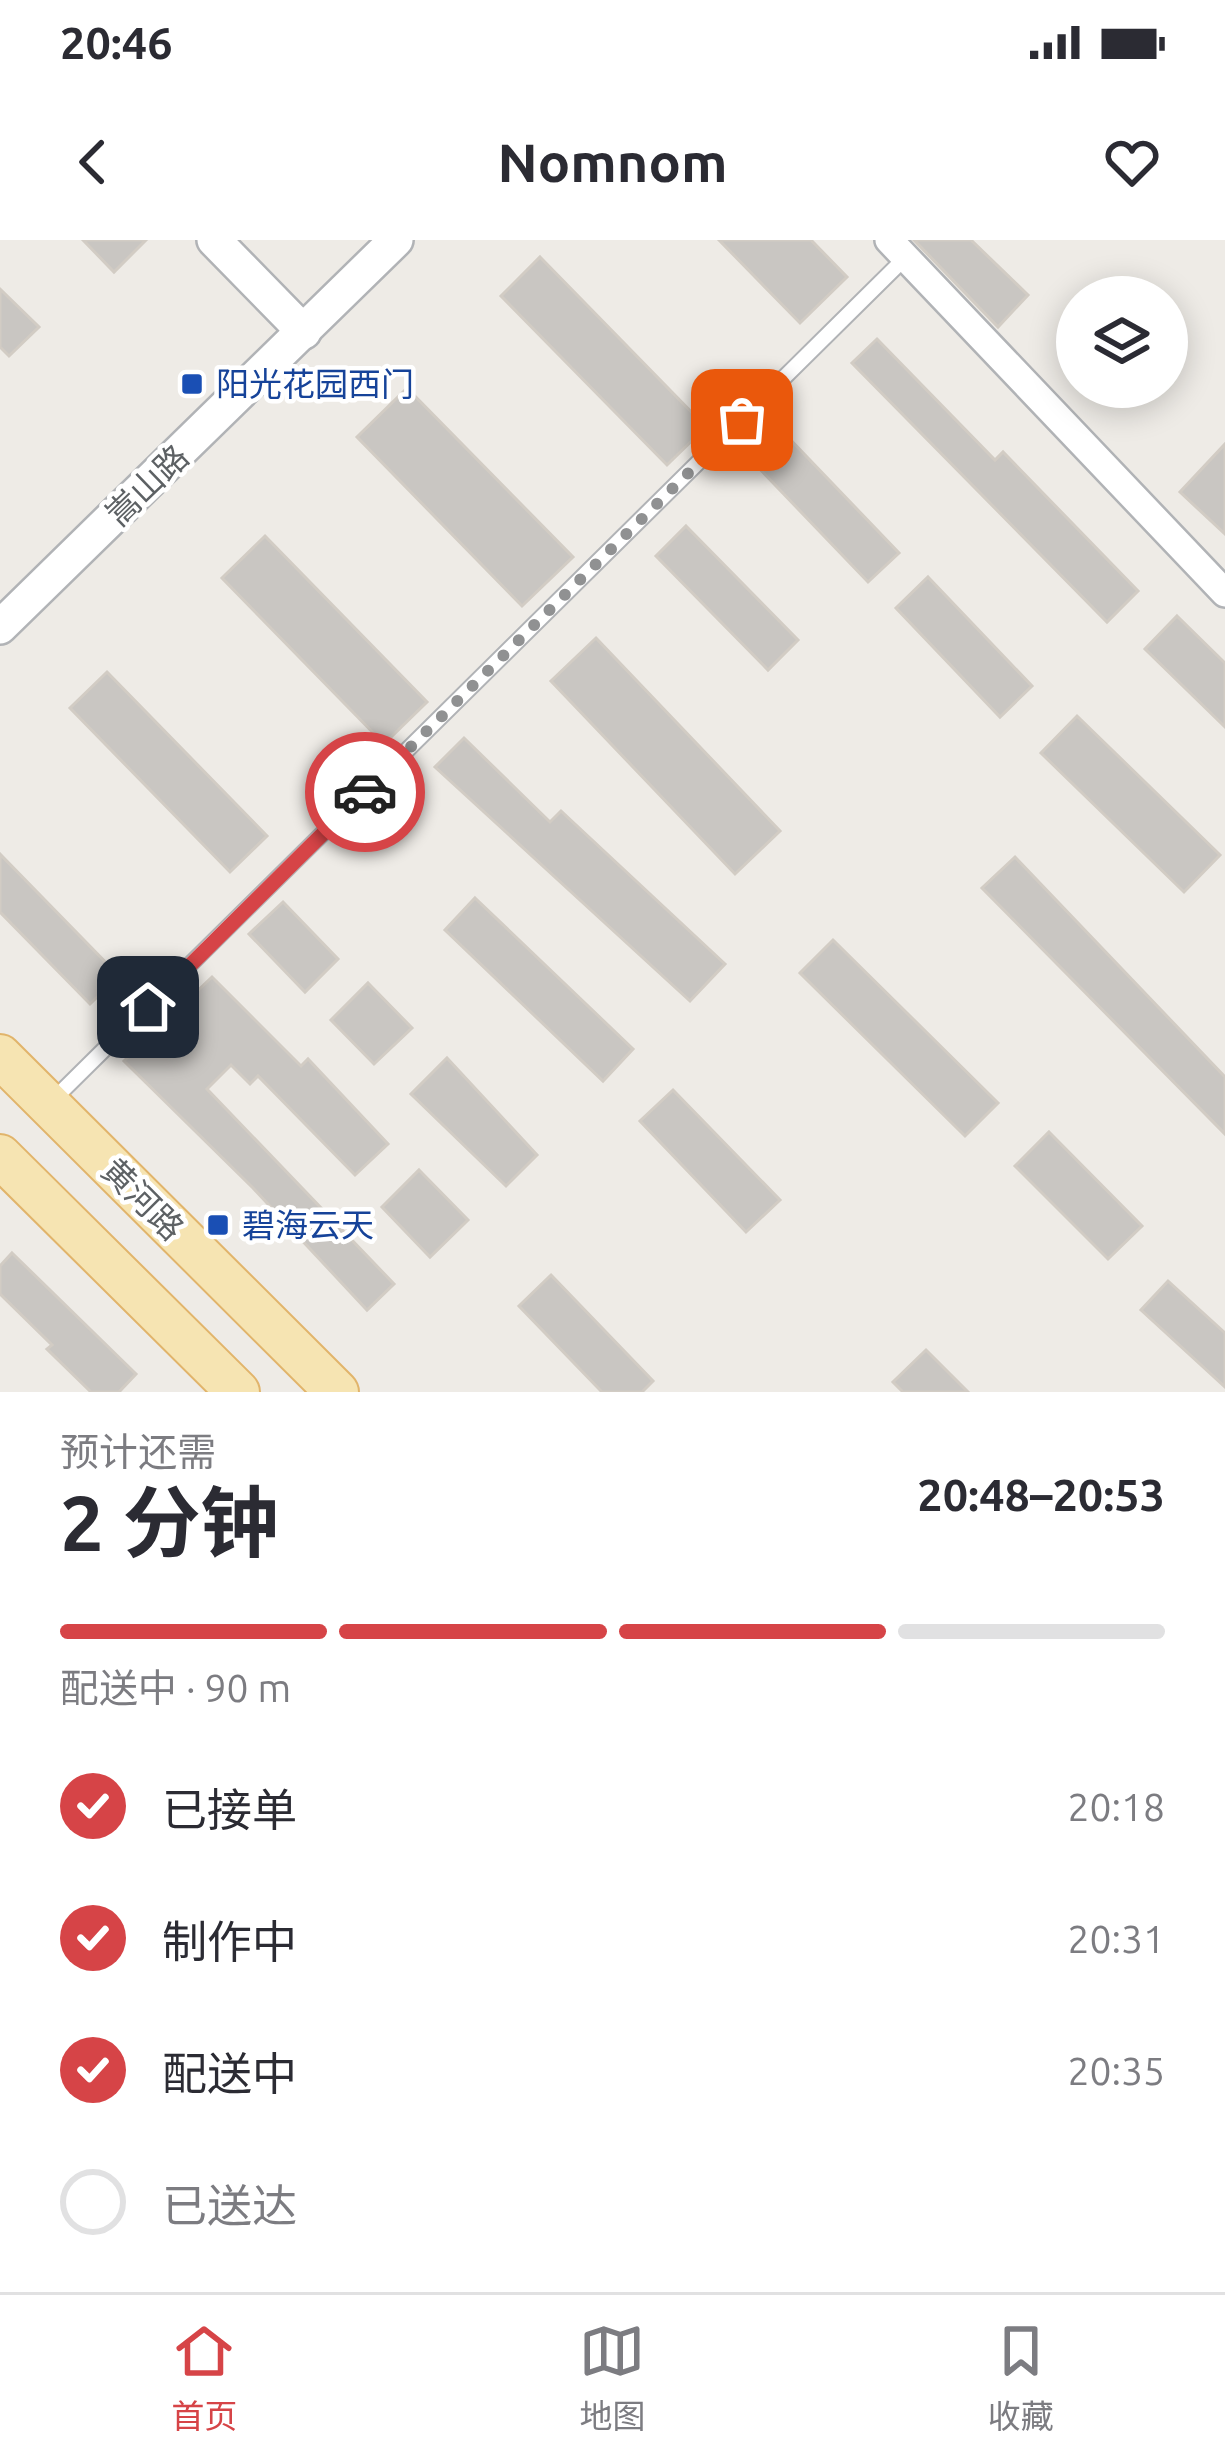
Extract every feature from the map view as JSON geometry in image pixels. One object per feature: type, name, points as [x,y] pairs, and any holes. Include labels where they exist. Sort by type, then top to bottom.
[{"type":"main road","name":"黄河路","points":[[0,1056],[337,1392]]},
{"type":"main road","points":[[0,1156],[238,1392]]},
{"type":"street","points":[[214,240],[304,332]]},
{"type":"street","name":"嵩山路","points":[[0,627],[396,240]]},
{"type":"street","points":[[898,249],[1225,592]]},
{"type":"lane","points":[[49,1105],[898,249]]},
{"type":"building","points":[[83,240],[146,240],[114,272]]},
{"type":"building","points":[[719,240],[811,240],[847,277],[800,323]]},
{"type":"building","points":[[914,240],[971,240],[1028,295],[998,327]]},
{"type":"building","points":[[540,257],[706,427],[667,465],[501,296]]},
{"type":"building","points":[[0,289],[39,327],[9,356],[0,347]]},
{"type":"building","points":[[877,339],[995,460],[1003,452],[1138,591],[1107,622],[852,363]]},
{"type":"building","points":[[407,388],[573,557],[522,606],[357,437]]},
{"type":"building","points":[[785,434],[899,553],[868,582],[755,464]]},
{"type":"building","points":[[1225,444],[1225,534],[1180,492]]},
{"type":"building","points":[[686,526],[798,640],[768,670],[656,556]]},
{"type":"building","points":[[265,536],[427,702],[384,744],[222,578]]},
{"type":"building","points":[[928,577],[1032,686],[1000,717],[896,608]]},
{"type":"building","points":[[1177,616],[1225,663],[1225,727],[1145,649]]},
{"type":"building","points":[[596,638],[780,831],[735,874],[551,681]]},
{"type":"building","points":[[107,672],[267,836],[230,872],[70,708]]},
{"type":"building","points":[[1077,716],[1220,855],[1184,892],[1041,753]]},
{"type":"building","points":[[464,738],[550,822],[561,811],[725,964],[690,1001],[435,767]]},
{"type":"building","points":[[0,854],[119,976],[90,1004],[0,912]]},
{"type":"building","points":[[1015,857],[1225,1077],[1225,1134],[982,888]]},
{"type":"building","points":[[475,898],[633,1049],[603,1081],[445,930]]},
{"type":"building","points":[[283,902],[338,959],[305,992],[249,934]]},
{"type":"building","points":[[833,940],[998,1103],[965,1136],[800,973]]},
{"type":"building","points":[[212,977],[301,1066],[308,1059],[388,1144],[355,1175],[258,1076],[250,1084],[231,1065],[207,1089],[394,1284],[367,1310],[253,1188],[124,1061]]},
{"type":"building","points":[[368,983],[412,1028],[374,1064],[331,1020]]},
{"type":"building","points":[[447,1058],[537,1155],[506,1186],[411,1094]]},
{"type":"building","points":[[673,1090],[780,1200],[746,1232],[640,1121]]},
{"type":"building","points":[[1049,1132],[1142,1226],[1108,1259],[1015,1166]]},
{"type":"building","points":[[419,1170],[468,1220],[430,1257],[382,1207]]},
{"type":"building","points":[[12,1253],[136,1374],[119,1392],[91,1392],[0,1294],[0,1266]]},
{"type":"building","points":[[551,1275],[653,1381],[642,1392],[602,1392],[519,1306]]},
{"type":"building","points":[[1168,1281],[1225,1333],[1225,1387],[1141,1310]]},
{"type":"building","points":[[926,1350],[968,1392],[903,1392],[893,1382]]},
{"type":"way so far","points":[[365,792],[742,420]]},
{"type":"place","name":"阳光花园西门","points":[[192,384]]},
{"type":"place","name":"碧海云天","points":[[218,1225]]},
{"type":"route","points":[[148,1007],[365,792]]}]
